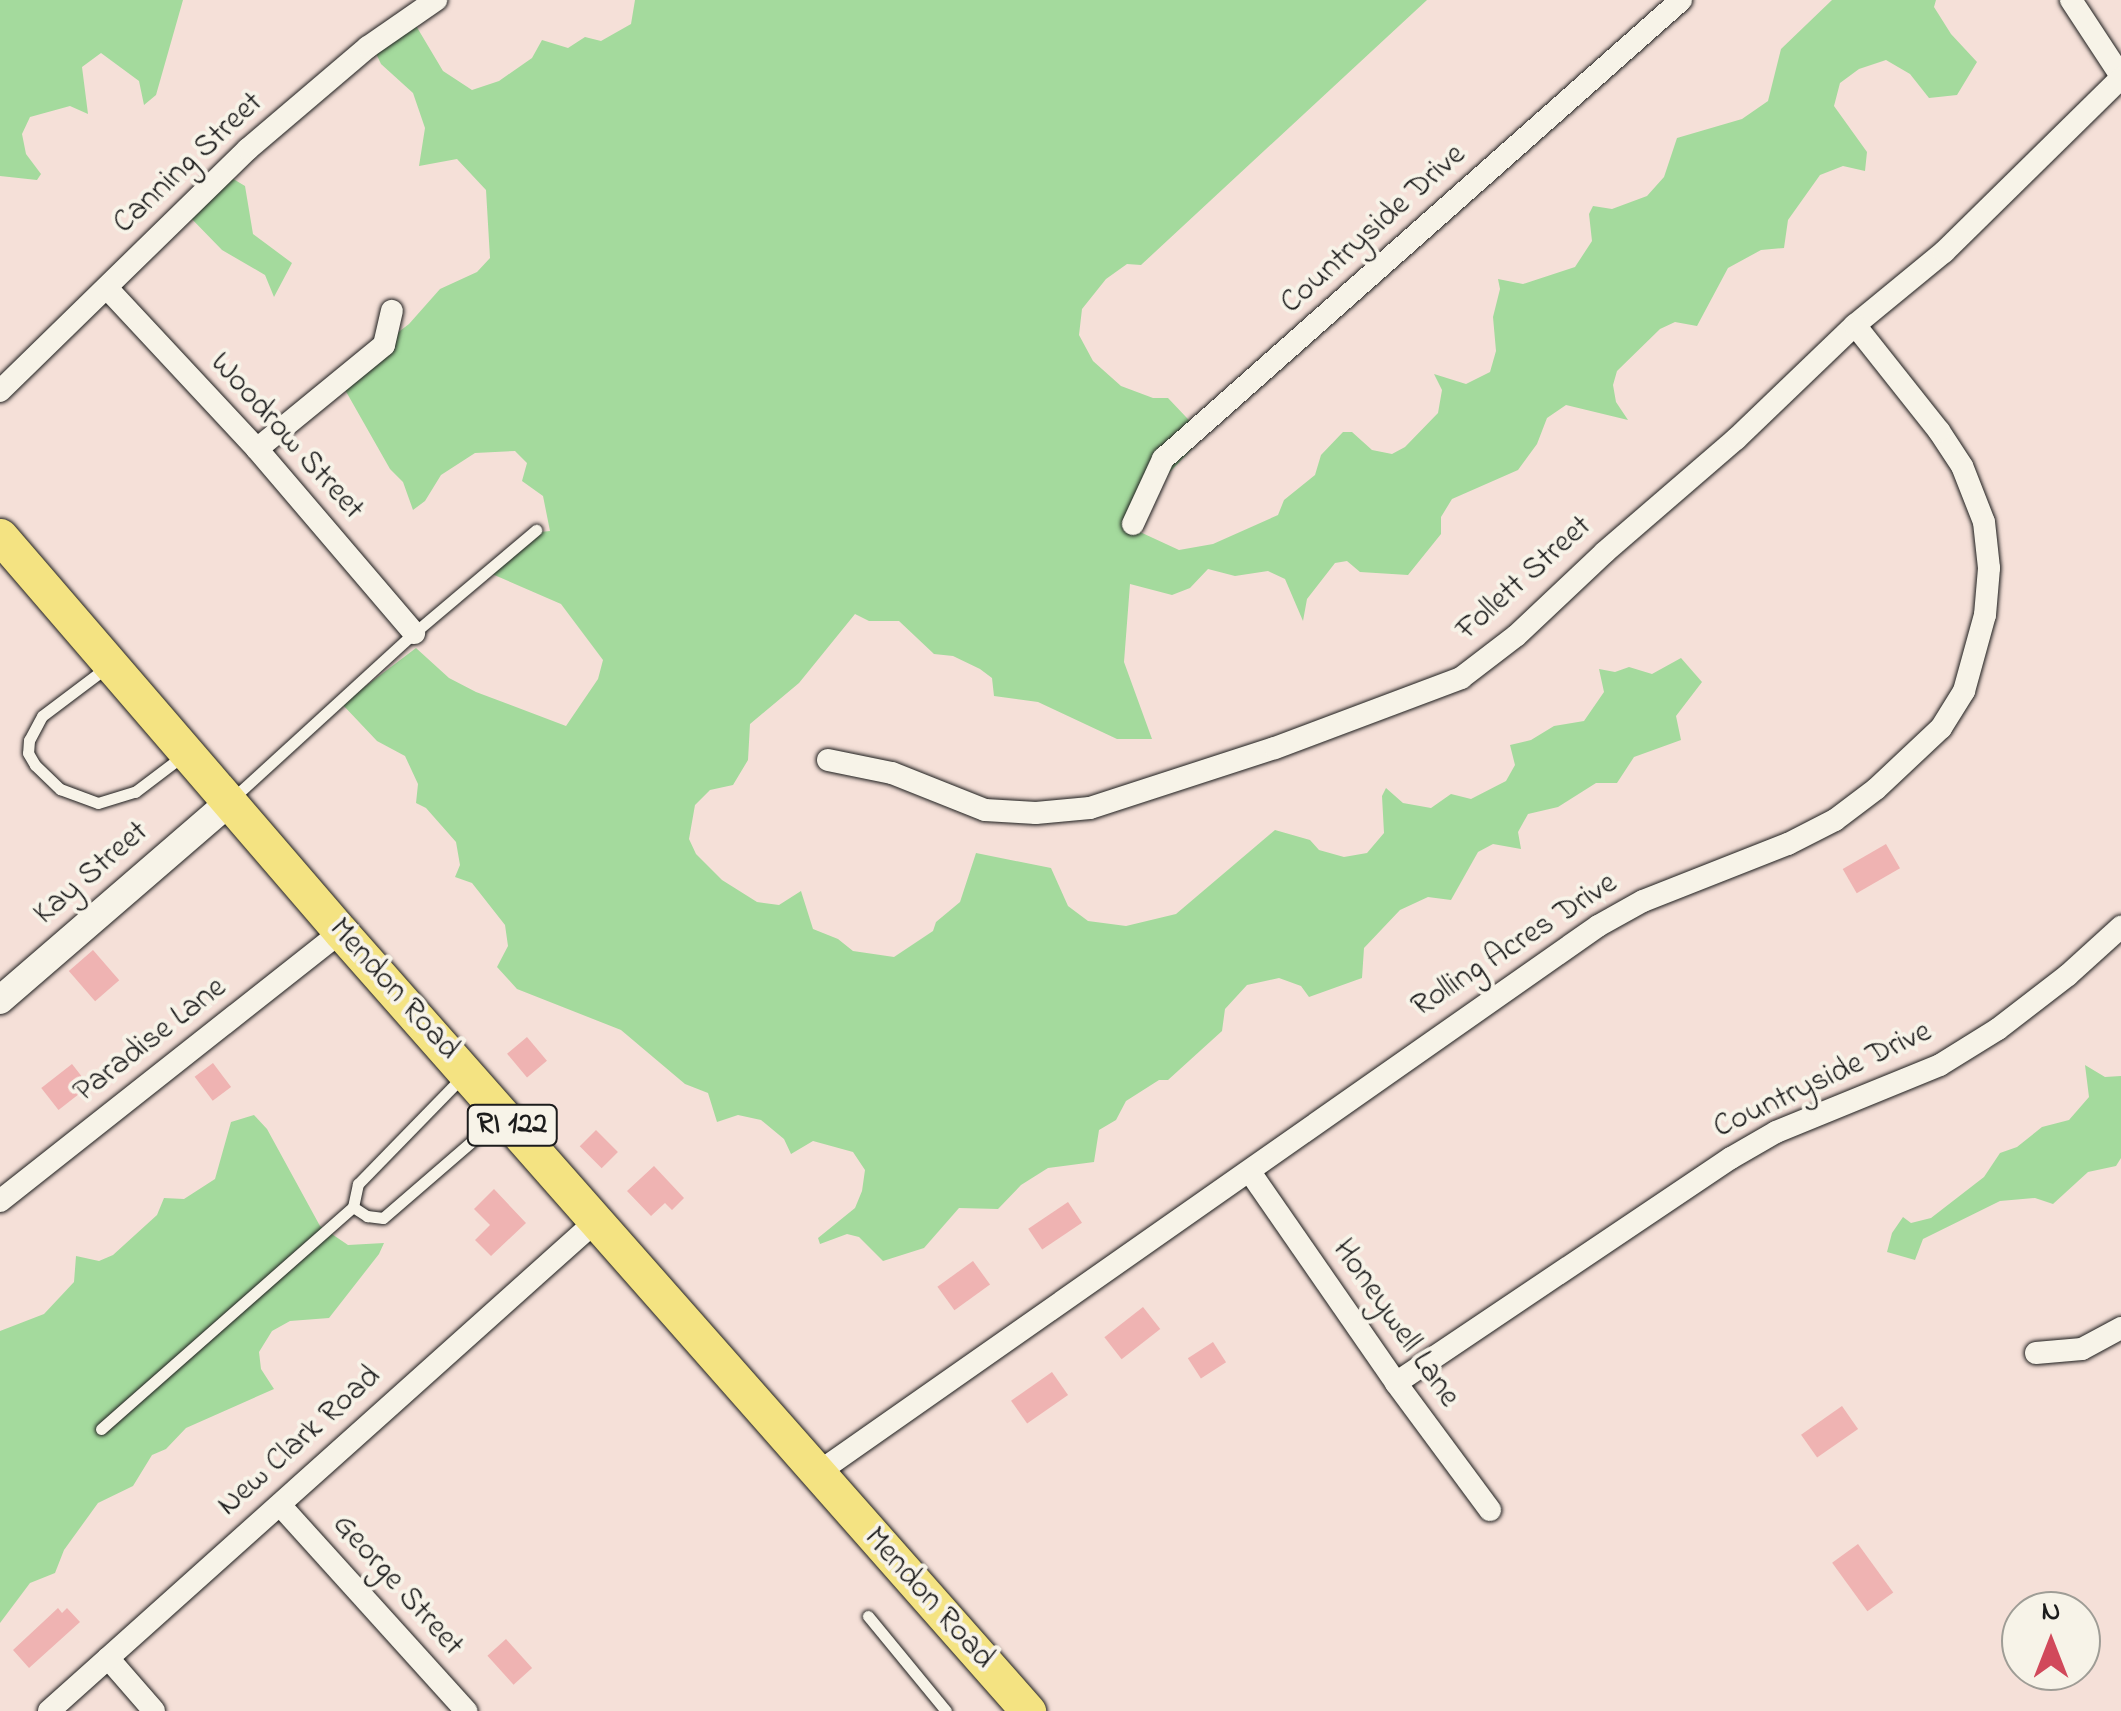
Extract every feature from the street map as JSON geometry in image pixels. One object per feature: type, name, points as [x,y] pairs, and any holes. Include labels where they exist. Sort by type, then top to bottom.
[{"type":"main road","name":"Mendon Road","points":[[0,536],[341,932],[1028,1711]]},
{"type":"street","name":"Canning Street","points":[[0,390],[248,149],[368,47],[436,0]]},
{"type":"street","name":"Countryside Drive","points":[[1133,524],[1163,459],[1680,0]]},
{"type":"street","points":[[2070,0],[2121,77]]},
{"type":"street","name":"Follett Street","points":[[828,760],[892,773],[986,810],[1036,813],[1090,808],[1275,748],[1461,678],[1516,636],[1604,552],[1736,438],[1854,325],[1944,252],[2121,77]]},
{"type":"street","name":"Woodrow Street","points":[[106,288],[257,449],[414,633]]},
{"type":"street","points":[[257,449],[384,345],[392,310]]},
{"type":"street","name":"Rolling Acres Drive","points":[[816,1474],[1598,926],[1643,901],[1788,844],[1835,820],[1876,789],[1941,728],[1964,691],[1979,643],[1989,568],[1984,522],[1962,466],[1854,325]]},
{"type":"street","name":"Kay Street","points":[[0,1000],[229,802]]},
{"type":"street","name":"Countryside Drive","points":[[1396,1383],[1730,1158],[1776,1132],[1940,1065],[1998,1029],[2068,975],[2121,927]]},
{"type":"street","name":"Paradise Lane","points":[[0,1201],[341,932]]},
{"type":"street","name":"Honeywell Lane","points":[[1250,1172],[1396,1383],[1490,1510]]},
{"type":"street","name":"New Clark Road","points":[[49,1711],[595,1222]]},
{"type":"street","points":[[2036,1353],[2082,1349],[2121,1328]]},
{"type":"street","name":"George Street","points":[[280,1505],[466,1711]]},
{"type":"street","points":[[108,1658],[154,1711]]},
{"type":"lane","points":[[229,802],[414,633],[536,530]]},
{"type":"lane","points":[[111,664],[42,716],[29,740],[28,753],[34,766],[60,790],[98,803],[135,792],[187,753]]},
{"type":"lane","points":[[101,1429],[353,1207],[358,1184],[466,1073]]},
{"type":"lane","points":[[353,1207],[367,1216],[384,1218],[502,1114]]},
{"type":"lane","points":[[868,1616],[946,1711]]},
{"type":"green space","points":[[0,0],[183,0],[156,95],[144,105],[139,81],[101,53],[82,67],[88,114],[70,106],[30,117],[22,134],[26,154],[41,174],[37,180],[0,176]]},
{"type":"green space","points":[[635,0],[1427,0],[1141,265],[1127,264],[1106,279],[1082,309],[1079,335],[1093,361],[1121,386],[1153,398],[1168,398],[1204,436],[1168,474],[1140,532],[1179,550],[1213,544],[1278,515],[1284,500],[1315,475],[1321,455],[1343,432],[1352,432],[1372,450],[1392,454],[1405,447],[1438,413],[1442,390],[1434,374],[1466,384],[1490,372],[1496,351],[1493,317],[1500,289],[1498,279],[1523,284],[1575,267],[1592,241],[1589,214],[1593,206],[1612,209],[1647,196],[1664,177],[1677,138],[1742,119],[1768,101],[1781,49],[1832,0],[1936,0],[1934,7],[1951,34],[1977,62],[1957,95],[1929,98],[1910,74],[1886,60],[1859,69],[1840,83],[1834,106],[1867,152],[1865,171],[1843,166],[1820,175],[1788,220],[1784,248],[1761,250],[1728,268],[1697,326],[1675,322],[1660,329],[1617,371],[1613,385],[1616,402],[1628,420],[1566,405],[1547,418],[1537,444],[1518,470],[1452,499],[1441,517],[1441,534],[1408,575],[1360,572],[1347,561],[1335,563],[1307,599],[1303,621],[1285,579],[1268,571],[1235,576],[1208,569],[1190,588],[1172,595],[1130,584],[1124,662],[1152,739],[1117,739],[1038,702],[994,696],[992,678],[953,656],[934,654],[899,621],[869,621],[855,614],[799,683],[750,724],[748,760],[733,785],[710,790],[695,805],[689,839],[696,854],[722,880],[757,902],[779,905],[801,891],[813,929],[838,939],[853,951],[894,957],[933,931],[936,922],[960,902],[976,853],[1051,868],[1068,906],[1088,921],[1126,926],[1176,914],[1275,830],[1310,840],[1319,850],[1344,857],[1367,853],[1384,833],[1382,796],[1386,788],[1403,803],[1431,808],[1451,794],[1471,799],[1506,781],[1515,765],[1510,745],[1531,740],[1554,726],[1584,721],[1604,692],[1599,669],[1615,672],[1629,667],[1652,674],[1681,658],[1702,682],[1676,716],[1681,740],[1634,757],[1617,783],[1596,783],[1558,807],[1528,814],[1518,832],[1521,849],[1493,844],[1478,852],[1451,900],[1428,897],[1400,910],[1364,948],[1362,978],[1309,997],[1301,986],[1279,978],[1247,985],[1225,1009],[1222,1031],[1168,1080],[1159,1080],[1126,1101],[1116,1120],[1099,1130],[1094,1162],[1048,1168],[1021,1185],[998,1209],[959,1208],[924,1248],[883,1261],[859,1237],[847,1234],[820,1244],[818,1238],[855,1208],[862,1191],[865,1170],[853,1152],[813,1141],[791,1154],[784,1139],[761,1120],[738,1115],[717,1122],[708,1093],[685,1084],[621,1030],[517,989],[497,967],[508,946],[505,925],[472,883],[455,877],[460,865],[456,842],[426,808],[416,803],[418,784],[405,756],[377,741],[342,704],[416,648],[449,678],[566,726],[598,679],[603,660],[561,604],[492,574],[531,533],[550,531],[543,496],[522,481],[527,463],[515,451],[475,453],[441,475],[425,501],[413,510],[403,482],[390,469],[344,388],[354,366],[409,324],[440,289],[477,272],[490,258],[486,190],[457,159],[419,166],[425,128],[413,93],[381,64],[372,45],[412,19],[443,71],[472,90],[499,81],[532,58],[542,40],[568,48],[585,37],[601,41],[631,24]]},
{"type":"green space","points":[[225,174],[245,186],[253,234],[292,263],[274,297],[265,275],[222,250],[186,213]]},
{"type":"green space","points":[[2085,1065],[2105,1077],[2121,1076],[2121,1158],[2116,1166],[2088,1172],[2053,1204],[2035,1198],[2000,1201],[1923,1239],[1915,1260],[1887,1252],[1892,1233],[1903,1217],[1911,1223],[1931,1218],[1984,1177],[2000,1153],[2017,1147],[2042,1127],[2069,1120],[2089,1097]]},
{"type":"green space","points":[[254,1115],[267,1129],[320,1226],[348,1245],[384,1243],[379,1254],[329,1318],[290,1321],[272,1331],[259,1352],[261,1369],[274,1389],[186,1428],[166,1449],[152,1455],[133,1486],[98,1503],[64,1550],[55,1573],[30,1583],[0,1623],[0,1331],[44,1314],[74,1282],[76,1256],[99,1261],[113,1255],[157,1215],[164,1198],[184,1199],[215,1179],[231,1122]]},
{"type":"building","points":[[1886,844],[1900,868],[1857,893],[1843,869]]},
{"type":"building","points":[[93,950],[119,980],[95,1001],[69,971]]},
{"type":"building","points":[[527,1037],[547,1061],[527,1077],[507,1054]]},
{"type":"building","points":[[213,1063],[231,1087],[213,1101],[195,1077]]},
{"type":"building","points":[[72,1064],[89,1086],[59,1110],[41,1088]]},
{"type":"building","points":[[596,1130],[618,1152],[602,1168],[580,1146]]},
{"type":"building","points":[[654,1166],[684,1198],[672,1210],[665,1203],[651,1216],[627,1191]]},
{"type":"building","points":[[494,1189],[526,1223],[491,1256],[475,1240],[490,1225],[474,1209]]},
{"type":"building","points":[[1068,1202],[1082,1223],[1042,1250],[1028,1229]]},
{"type":"building","points":[[973,1261],[990,1284],[954,1310],[937,1287]]},
{"type":"building","points":[[1143,1307],[1160,1329],[1122,1359],[1104,1337]]},
{"type":"building","points":[[1213,1342],[1226,1362],[1201,1378],[1188,1358]]},
{"type":"building","points":[[1052,1372],[1068,1395],[1027,1424],[1011,1401]]},
{"type":"building","points":[[1842,1406],[1858,1429],[1817,1458],[1801,1435]]},
{"type":"building","points":[[1858,1544],[1893,1593],[1867,1611],[1832,1563]]},
{"type":"building","points":[[58,1608],[62,1613],[67,1608],[80,1622],[29,1668],[13,1650]]},
{"type":"building","points":[[506,1639],[532,1668],[514,1685],[487,1656]]}]
